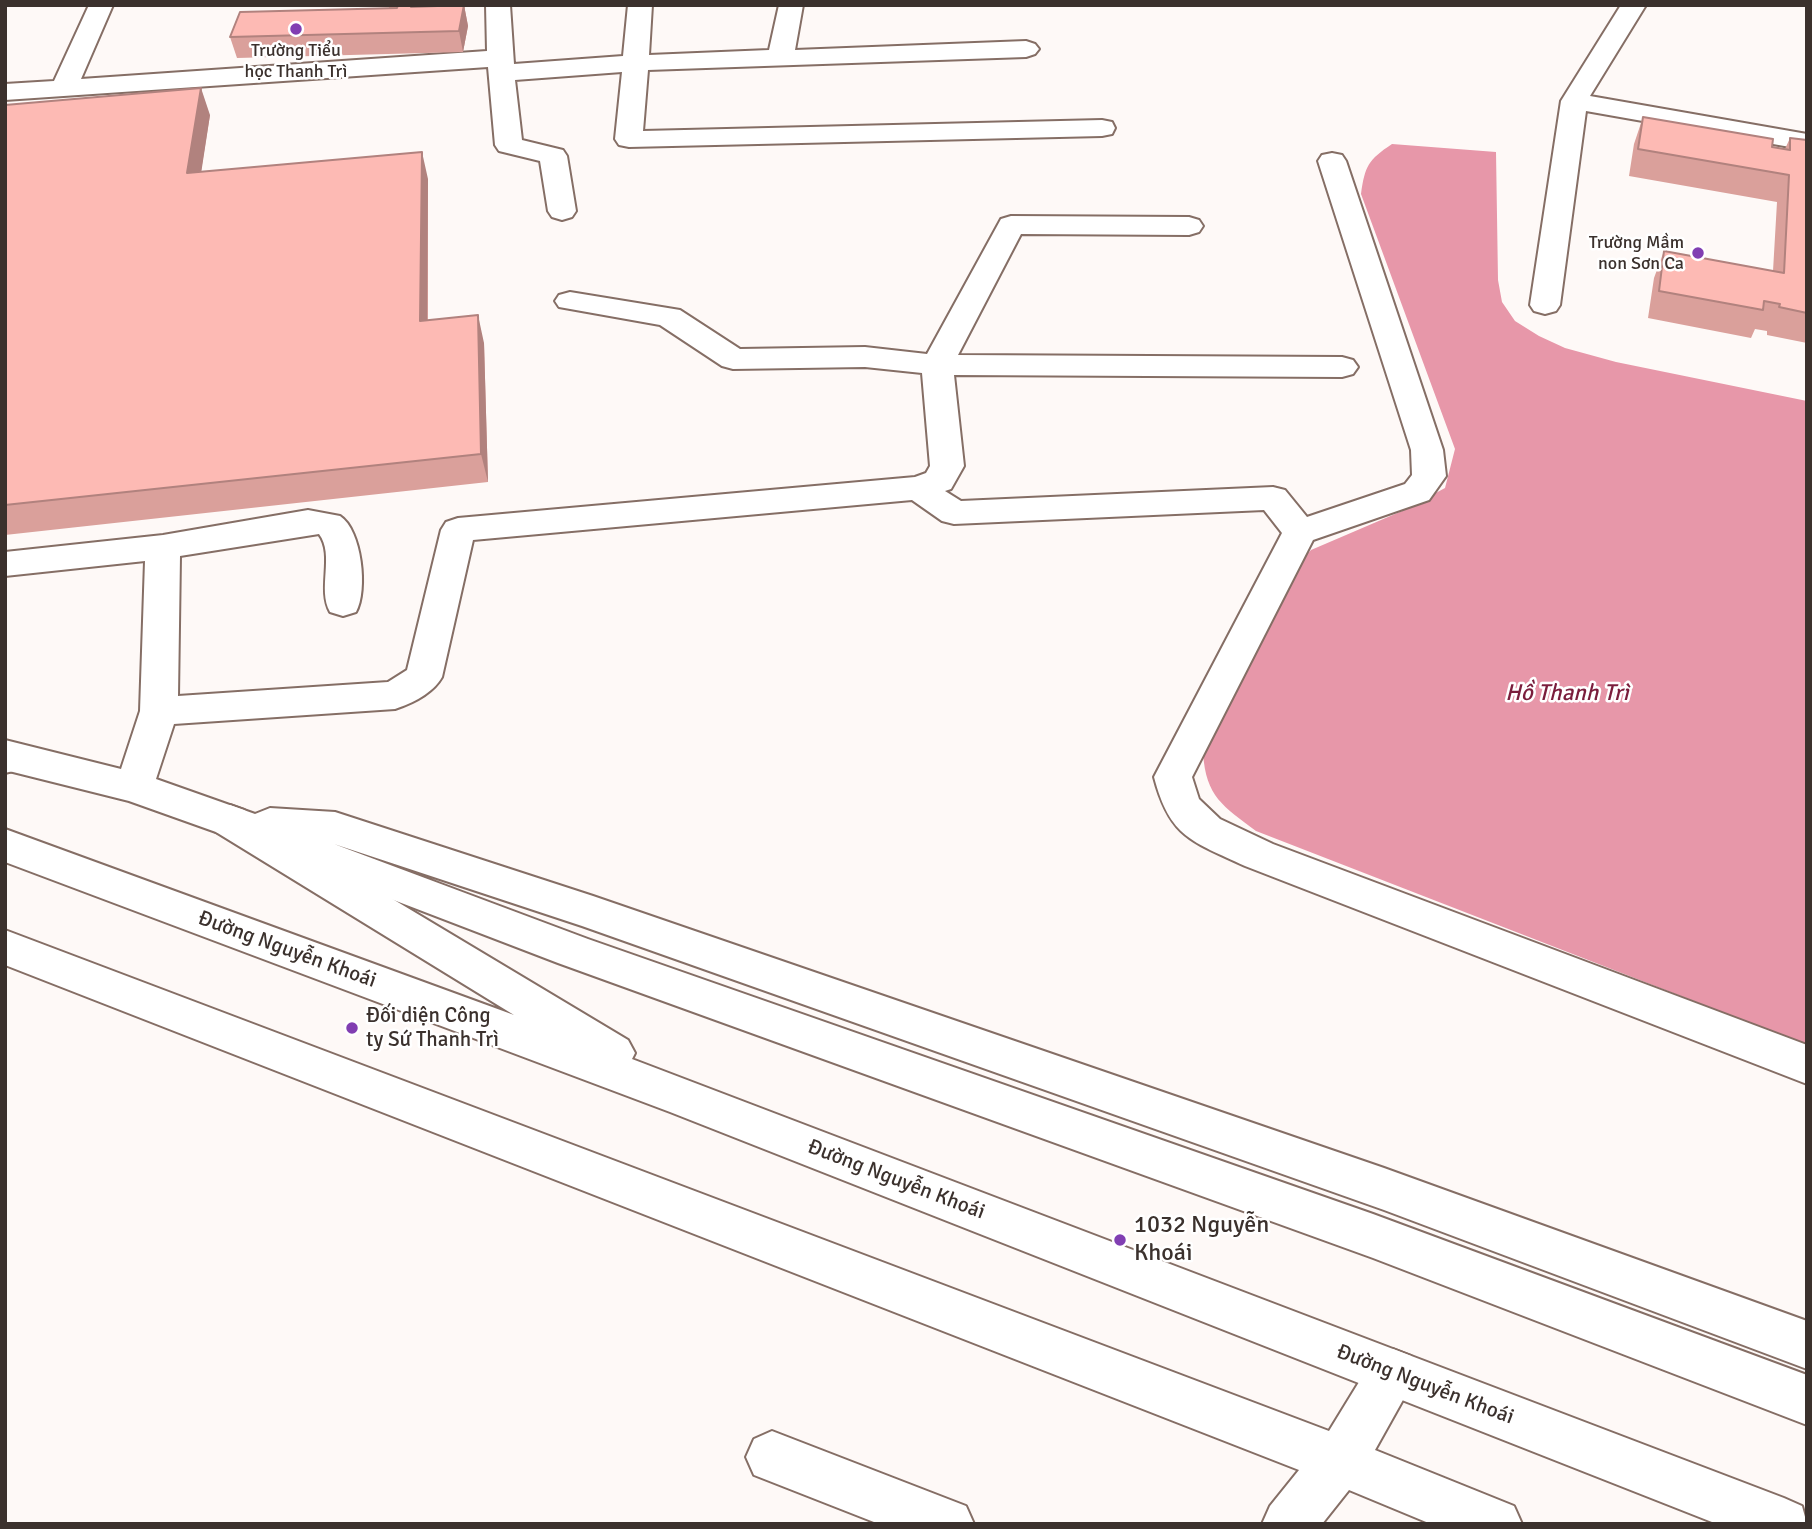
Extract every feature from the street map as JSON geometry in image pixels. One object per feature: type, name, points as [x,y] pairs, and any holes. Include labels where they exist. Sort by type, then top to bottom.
[{"type":"street","points":[[65,88],[101,5]]},
{"type":"street","points":[[498,5],[509,145],[553,156],[562,211]]},
{"type":"street","points":[[640,5],[629,139],[1101,128]]},
{"type":"street","points":[[780,58],[791,5]]},
{"type":"street","points":[[1545,306],[1574,100],[1634,5]]},
{"type":"street","points":[[5,92],[501,66],[1026,49]]},
{"type":"street","points":[[1574,100],[1807,142]]},
{"type":"street","points":[[1332,161],[1427,450],[1429,476],[1417,492],[1300,531],[1173,777],[1181,806],[1206,830],[1259,855],[1807,1065]]},
{"type":"street","points":[[159,711],[395,695],[424,677],[458,530],[918,488],[939,481],[947,466],[937,365],[1011,225],[1189,226]]},
{"type":"street","points":[[570,301],[669,317],[733,359],[865,357],[937,365],[1342,367]]},
{"type":"street","points":[[918,488],[954,513],[1273,498],[1300,531]]},
{"type":"street","points":[[5,564],[163,547],[295,524],[324,523],[333,527],[340,536],[343,603]]},
{"type":"street","points":[[134,787],[159,711],[163,547]]},
{"type":"street","points":[[7,757],[134,787],[230,821],[573,951],[1373,1236],[1807,1400]]},
{"type":"street","points":[[230,821],[686,1098]]},
{"type":"street","points":[[230,821],[335,828],[567,904],[1371,1185],[1807,1345]]},
{"type":"street","name":"Đường Nguyễn Khoái","points":[[5,845],[686,1098],[1784,1524]]},
{"type":"street","points":[[5,947],[1340,1461],[1496,1524]]},
{"type":"street","points":[[1288,1524],[1340,1461],[1393,1373]]},
{"type":"street","points":[[772,1457],[948,1524]]},
{"type":"water","name":"Hồ Thanh Trì","points":[[1392,144],[1496,152],[1498,280],[1502,302],[1515,321],[1539,336],[1565,348],[1616,362],[1807,401],[1807,1045],[1256,831],[1226,807],[1212,790],[1203,753],[1293,569],[1311,550],[1402,511],[1445,488],[1455,449],[1361,194],[1369,165]]},
{"type":"building","points":[[398,5],[464,5],[459,31],[230,37],[240,12],[397,8]]},
{"type":"building","points":[[201,88],[187,173],[422,152],[420,321],[478,315],[481,454],[5,505],[5,105]]},
{"type":"building","points":[[1643,117],[1773,139],[1772,147],[1790,150],[1790,138],[1807,140],[1807,313],[1764,301],[1763,310],[1659,291],[1664,251],[1784,273],[1789,175],[1638,149]]},
{"type":"place","name":"Trường Tiểu học Thanh Trì","points":[[296,29]]},
{"type":"place","name":"Trường Mầm non Sơn Ca","points":[[1698,253]]},
{"type":"place","name":"Đối diện Công ty Sứ Thanh Trì","points":[[352,1028]]},
{"type":"place","name":"1032 Nguyễn Khoái","points":[[1120,1240]]}]
